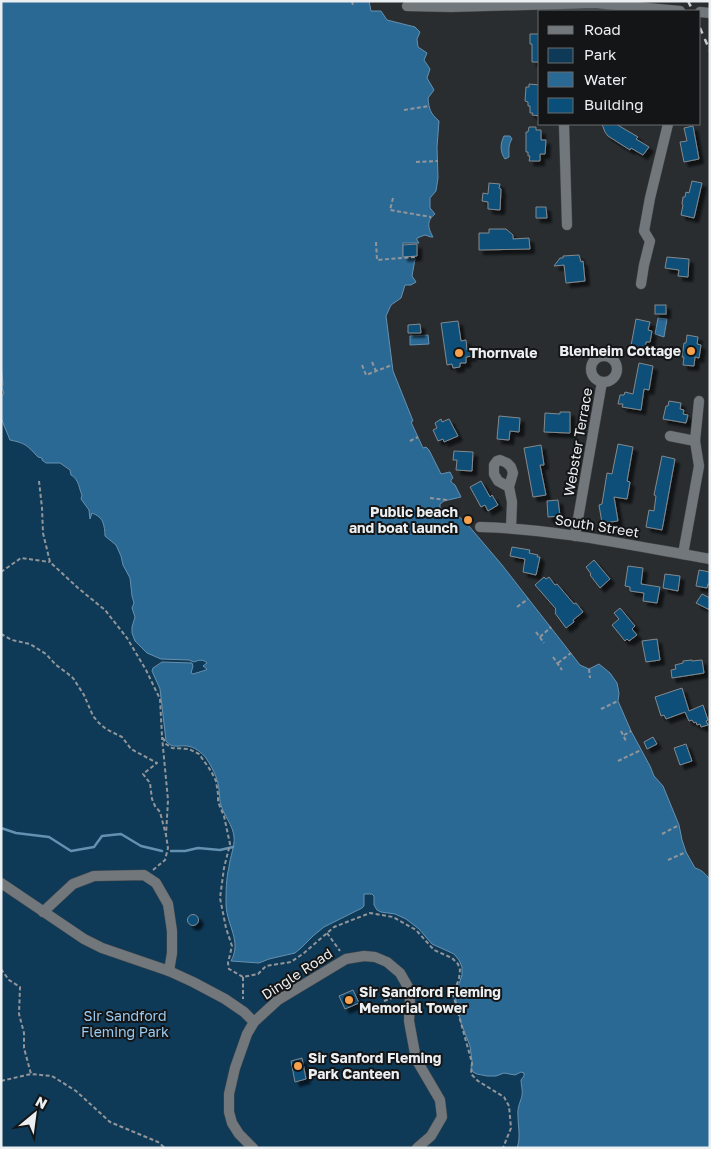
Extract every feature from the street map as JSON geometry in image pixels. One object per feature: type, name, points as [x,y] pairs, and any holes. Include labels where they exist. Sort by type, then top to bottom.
[{"type":"street","points":[[407,6],[451,7],[520,4],[563,7],[604,3],[666,10]]},
{"type":"street","points":[[564,125],[567,225]]},
{"type":"street","points":[[641,284],[650,241],[644,231],[668,125]]},
{"type":"street","name":"Webster Terrace","points":[[575,536],[602,382]]},
{"type":"street","points":[[683,554],[699,466],[695,441],[699,402]]},
{"type":"street","points":[[670,436],[695,441]]},
{"type":"street","points":[[509,488],[512,502],[511,528]]},
{"type":"street","name":"South Street","points":[[480,527],[511,528],[575,536],[710,559]]},
{"type":"street","points":[[43,912],[73,884],[94,876],[121,877],[144,875],[156,883],[168,904],[172,931],[172,953],[169,971]]},
{"type":"street","points":[[1,883],[84,940],[169,971],[225,999],[244,1012],[254,1022]]},
{"type":"street","name":"Dingle Road","points":[[254,1148],[239,1134],[228,1112],[228,1094],[247,1034],[254,1022],[278,1000],[346,959],[364,956],[374,957],[387,962],[400,972],[408,987],[410,1022],[416,1059],[440,1100],[442,1117],[430,1136],[417,1148]]},
{"type":"path","points":[[352,1],[353,6]]},
{"type":"path","points":[[404,110],[429,106]]},
{"type":"path","points":[[416,162],[438,161]]},
{"type":"path","points":[[393,198],[390,210],[431,217]]},
{"type":"path","points":[[376,242],[377,260],[415,257]]},
{"type":"path","points":[[372,362],[376,371]]},
{"type":"path","points":[[362,365],[366,374],[392,365]]},
{"type":"path","points":[[410,441],[418,436]]},
{"type":"path","points":[[39,480],[44,533],[50,562]]},
{"type":"path","points":[[430,498],[448,500]]},
{"type":"path","points":[[1,572],[22,558],[50,562],[105,610],[126,638],[146,670],[160,699],[168,800],[166,835]]},
{"type":"path","points":[[517,607],[528,599]]},
{"type":"path","points":[[540,637],[551,628]]},
{"type":"path","points":[[536,632],[544,643]]},
{"type":"path","points":[[1,634],[12,640],[30,644],[46,654],[56,665],[73,678],[84,695],[93,716],[99,723],[122,737],[131,749],[156,763],[143,774],[150,783],[152,799],[160,812],[168,848],[165,860],[144,875]]},
{"type":"path","points":[[558,664],[571,653]]},
{"type":"path","points":[[553,657],[562,670]]},
{"type":"path","points":[[589,669],[590,678]]},
{"type":"path","points":[[600,709],[618,701]]},
{"type":"path","points":[[621,731],[626,741]]},
{"type":"path","points":[[624,736],[631,731]]},
{"type":"path","points":[[162,736],[166,744],[172,748],[189,749],[203,758],[216,782],[218,802],[224,816],[230,844],[224,868],[220,898],[232,946],[228,963],[229,969],[243,977],[258,974],[266,966],[291,962],[304,954],[334,927],[370,913],[393,917],[416,930],[434,950],[452,958],[458,964],[460,970],[459,979],[453,994],[472,1063],[472,1074],[478,1081],[504,1097],[509,1106],[511,1128],[503,1148]]},
{"type":"path","points":[[618,761],[642,750]]},
{"type":"path","points":[[662,834],[679,825]]},
{"type":"path","points":[[668,860],[686,852]]},
{"type":"path","points":[[327,933],[346,959]]},
{"type":"path","points":[[1,969],[9,980],[20,987],[19,1014],[24,1033],[24,1048],[31,1074]]},
{"type":"path","points":[[243,977],[244,1012]]},
{"type":"path","points":[[384,1001],[409,991]]},
{"type":"path","points":[[1,1081],[31,1074],[52,1076],[76,1091],[110,1122],[158,1142],[165,1148]]},
{"type":"green space","name":"Sir Sandford Fleming Park","points":[[1,418],[10,440],[28,447],[46,462],[60,464],[71,473],[77,481],[82,495],[81,499],[88,509],[90,517],[92,513],[100,517],[104,526],[105,536],[116,545],[130,578],[134,603],[132,607],[134,616],[132,632],[137,643],[148,653],[162,659],[194,662],[202,660],[207,663],[203,666],[206,670],[193,674],[191,673],[192,663],[162,662],[152,669],[160,689],[166,741],[175,746],[195,749],[206,758],[216,777],[220,803],[233,832],[234,844],[226,892],[228,915],[235,946],[232,961],[259,963],[295,953],[324,927],[362,908],[364,906],[364,894],[373,894],[377,910],[395,914],[406,919],[419,929],[432,944],[456,956],[459,960],[462,971],[461,981],[455,996],[461,1023],[470,1046],[471,1068],[474,1073],[487,1076],[504,1073],[515,1075],[521,1072],[524,1073],[521,1080],[522,1094],[518,1110],[519,1136],[517,1148],[1,1148]]},
{"type":"water","points":[[1,1],[369,1],[371,11],[381,11],[387,20],[415,27],[420,32],[417,39],[418,47],[427,53],[424,60],[430,69],[427,78],[434,90],[428,98],[430,111],[439,121],[437,147],[438,178],[436,191],[430,198],[430,208],[435,214],[430,219],[429,225],[433,237],[425,235],[417,238],[419,243],[403,243],[403,256],[414,256],[415,259],[412,276],[416,282],[411,285],[405,285],[401,298],[391,305],[386,316],[393,371],[413,421],[411,422],[423,448],[426,447],[429,450],[441,474],[450,472],[453,478],[451,482],[455,485],[461,497],[444,501],[440,504],[440,508],[452,510],[468,525],[502,565],[580,665],[589,669],[599,664],[610,673],[617,683],[618,701],[631,731],[654,776],[663,786],[679,825],[686,852],[695,868],[704,872],[710,880],[710,1148],[517,1148],[519,1136],[518,1110],[522,1094],[521,1080],[524,1073],[521,1072],[515,1075],[504,1073],[496,1076],[487,1076],[473,1072],[471,1068],[470,1046],[461,1023],[455,996],[462,975],[462,967],[459,960],[454,954],[432,944],[419,929],[406,919],[395,914],[377,910],[372,894],[364,894],[364,906],[362,908],[324,927],[295,953],[259,963],[231,961],[234,954],[235,940],[227,913],[226,895],[227,876],[234,844],[233,833],[220,803],[216,777],[206,758],[193,747],[173,746],[166,741],[160,689],[152,671],[153,668],[162,662],[192,663],[191,673],[193,674],[206,670],[203,666],[207,663],[201,660],[194,662],[189,660],[161,659],[147,653],[135,641],[132,633],[135,617],[132,608],[134,603],[130,578],[116,545],[105,536],[101,518],[92,513],[90,519],[89,510],[81,499],[82,495],[78,484],[71,475],[70,470],[60,463],[46,463],[26,445],[10,440],[1,418],[1,396],[4,394],[1,387],[3,385],[1,364]]},
{"type":"water","points":[[504,136],[510,136],[512,139],[509,145],[509,157],[505,159],[501,148]]},
{"type":"water","points":[[658,318],[667,319],[664,337],[655,334]]},
{"type":"water","points":[[428,335],[429,344],[410,345],[410,336]]},
{"type":"building","points":[[530,34],[538,34],[538,62],[532,62],[532,44],[530,44]]},
{"type":"building","points":[[529,84],[538,85],[538,116],[530,113],[530,106],[525,101],[526,87],[529,87]]},
{"type":"building","points":[[602,125],[618,125],[638,137],[636,139],[649,147],[643,155],[631,148],[630,150],[605,132]]},
{"type":"building","points":[[693,126],[699,159],[684,162],[680,142],[687,141],[684,128]]},
{"type":"building","points":[[529,127],[536,127],[536,130],[541,130],[541,140],[546,140],[545,154],[540,154],[540,161],[529,161],[530,156],[526,152],[526,132],[528,132]]},
{"type":"building","points":[[692,181],[702,183],[694,218],[681,215],[683,197],[685,197],[686,192],[689,193]]},
{"type":"building","points":[[489,183],[500,184],[500,210],[488,209],[488,202],[482,201],[483,193],[488,194]]},
{"type":"building","points":[[536,207],[546,207],[547,218],[536,218]]},
{"type":"building","points":[[489,229],[506,229],[513,235],[513,239],[529,238],[530,249],[479,250],[479,233],[489,233]]},
{"type":"building","points":[[417,244],[417,256],[403,257],[403,245]]},
{"type":"building","points":[[579,255],[581,262],[583,261],[585,281],[566,283],[564,265],[554,266],[563,256]]},
{"type":"building","points":[[667,257],[689,259],[688,277],[678,276],[679,270],[665,268]]},
{"type":"building","points":[[655,305],[666,305],[666,314],[655,314]]},
{"type":"building","points":[[636,319],[650,322],[648,330],[652,331],[650,342],[646,342],[644,354],[630,351]]},
{"type":"building","name":"Thornvale","points":[[458,321],[461,341],[466,340],[467,350],[471,349],[472,356],[466,357],[466,363],[460,363],[460,367],[453,368],[452,364],[447,365],[441,323]]},
{"type":"building","points":[[420,324],[421,333],[408,333],[408,325]]},
{"type":"building","name":"Blenheim Cottage","points":[[687,335],[698,337],[697,344],[701,345],[699,358],[695,357],[694,366],[683,365],[684,357],[682,357]]},
{"type":"building","points":[[639,363],[653,366],[649,390],[644,389],[641,410],[622,407],[623,404],[618,404],[620,395],[624,395],[625,392],[633,394]]},
{"type":"building","points":[[669,401],[681,403],[680,409],[684,410],[683,414],[688,415],[686,423],[663,419]]},
{"type":"building","points":[[560,412],[570,412],[570,433],[544,432],[545,413],[560,414]]},
{"type":"building","points":[[499,416],[520,418],[519,432],[510,431],[509,440],[497,439]]},
{"type":"building","points":[[441,419],[442,422],[449,419],[458,436],[444,442],[443,439],[438,441],[433,430],[437,428],[435,423]]},
{"type":"building","points":[[618,444],[633,447],[627,481],[630,482],[627,499],[614,497],[618,521],[602,523],[599,505],[602,504],[607,473],[612,474]]},
{"type":"building","points":[[541,445],[544,465],[540,465],[546,495],[533,497],[524,448]]},
{"type":"building","points":[[454,451],[473,452],[472,471],[456,470],[457,460],[453,460]]},
{"type":"building","points":[[662,456],[675,459],[662,530],[646,527],[649,510],[654,511],[656,496],[654,495]]},
{"type":"building","points":[[481,481],[490,497],[492,495],[498,505],[488,511],[485,505],[481,507],[470,487]]},
{"type":"building","points":[[558,500],[560,516],[548,517],[547,501]]},
{"type":"building","points":[[512,547],[530,550],[529,553],[540,557],[536,575],[523,572],[525,559],[510,556]]},
{"type":"building","points":[[594,560],[610,579],[600,588],[586,567]]},
{"type":"building","points":[[628,566],[643,568],[641,584],[660,587],[657,603],[643,601],[644,593],[630,591],[630,587],[625,586]]},
{"type":"building","points":[[699,570],[710,572],[710,584],[708,584],[707,588],[696,586]]},
{"type":"building","points":[[665,574],[680,576],[678,591],[663,588]]},
{"type":"building","points":[[544,577],[546,579],[549,577],[555,585],[557,584],[583,612],[566,628],[555,613],[556,609],[535,585]]},
{"type":"building","points":[[702,594],[710,598],[710,610],[696,603]]},
{"type":"building","points":[[620,608],[635,626],[632,629],[637,635],[629,641],[627,639],[625,641],[612,625],[619,619],[614,613]]},
{"type":"building","points":[[657,639],[660,660],[646,662],[642,641]]},
{"type":"building","points":[[702,660],[704,673],[672,678],[671,670],[676,669],[675,665],[683,663],[683,661]]},
{"type":"building","points":[[682,688],[689,711],[703,705],[708,725],[701,727],[700,724],[697,725],[692,720],[689,721],[685,712],[666,719],[664,715],[661,716],[655,697]]},
{"type":"building","points":[[653,737],[657,744],[647,749],[644,742]]},
{"type":"building","points":[[686,744],[692,761],[680,765],[674,748]]},
{"type":"building","points":[[193,914],[199,920],[193,926],[187,920]]},
{"type":"building","name":"Sir Sandford Fleming Memorial Tower","points":[[353,990],[359,1003],[345,1009],[339,996]]},
{"type":"building","name":"Sir Sanford Fleming Park Canteen","points":[[302,1058],[306,1079],[295,1082],[291,1061]]},
{"type":"waterway","points":[[1,828],[16,833],[49,837],[71,851],[94,847],[102,836],[121,834],[141,846],[162,851]]},
{"type":"waterway","points":[[171,851],[185,851],[198,848],[220,850],[233,847]]},
{"type":"railway","points":[[688,1],[692,10]]},
{"type":"railway","points":[[701,30],[710,51]]},
{"type":"place","name":"Blenheim Cottage","points":[[691,351]]},
{"type":"place","name":"Thornvale","points":[[459,353]]},
{"type":"place","name":"Public beach and boat launch","points":[[468,520]]},
{"type":"place","name":"Sir Sandford Fleming Memorial Tower","points":[[349,1000]]},
{"type":"place","name":"Sir Sanford Fleming Park Canteen","points":[[298,1066]]}]
